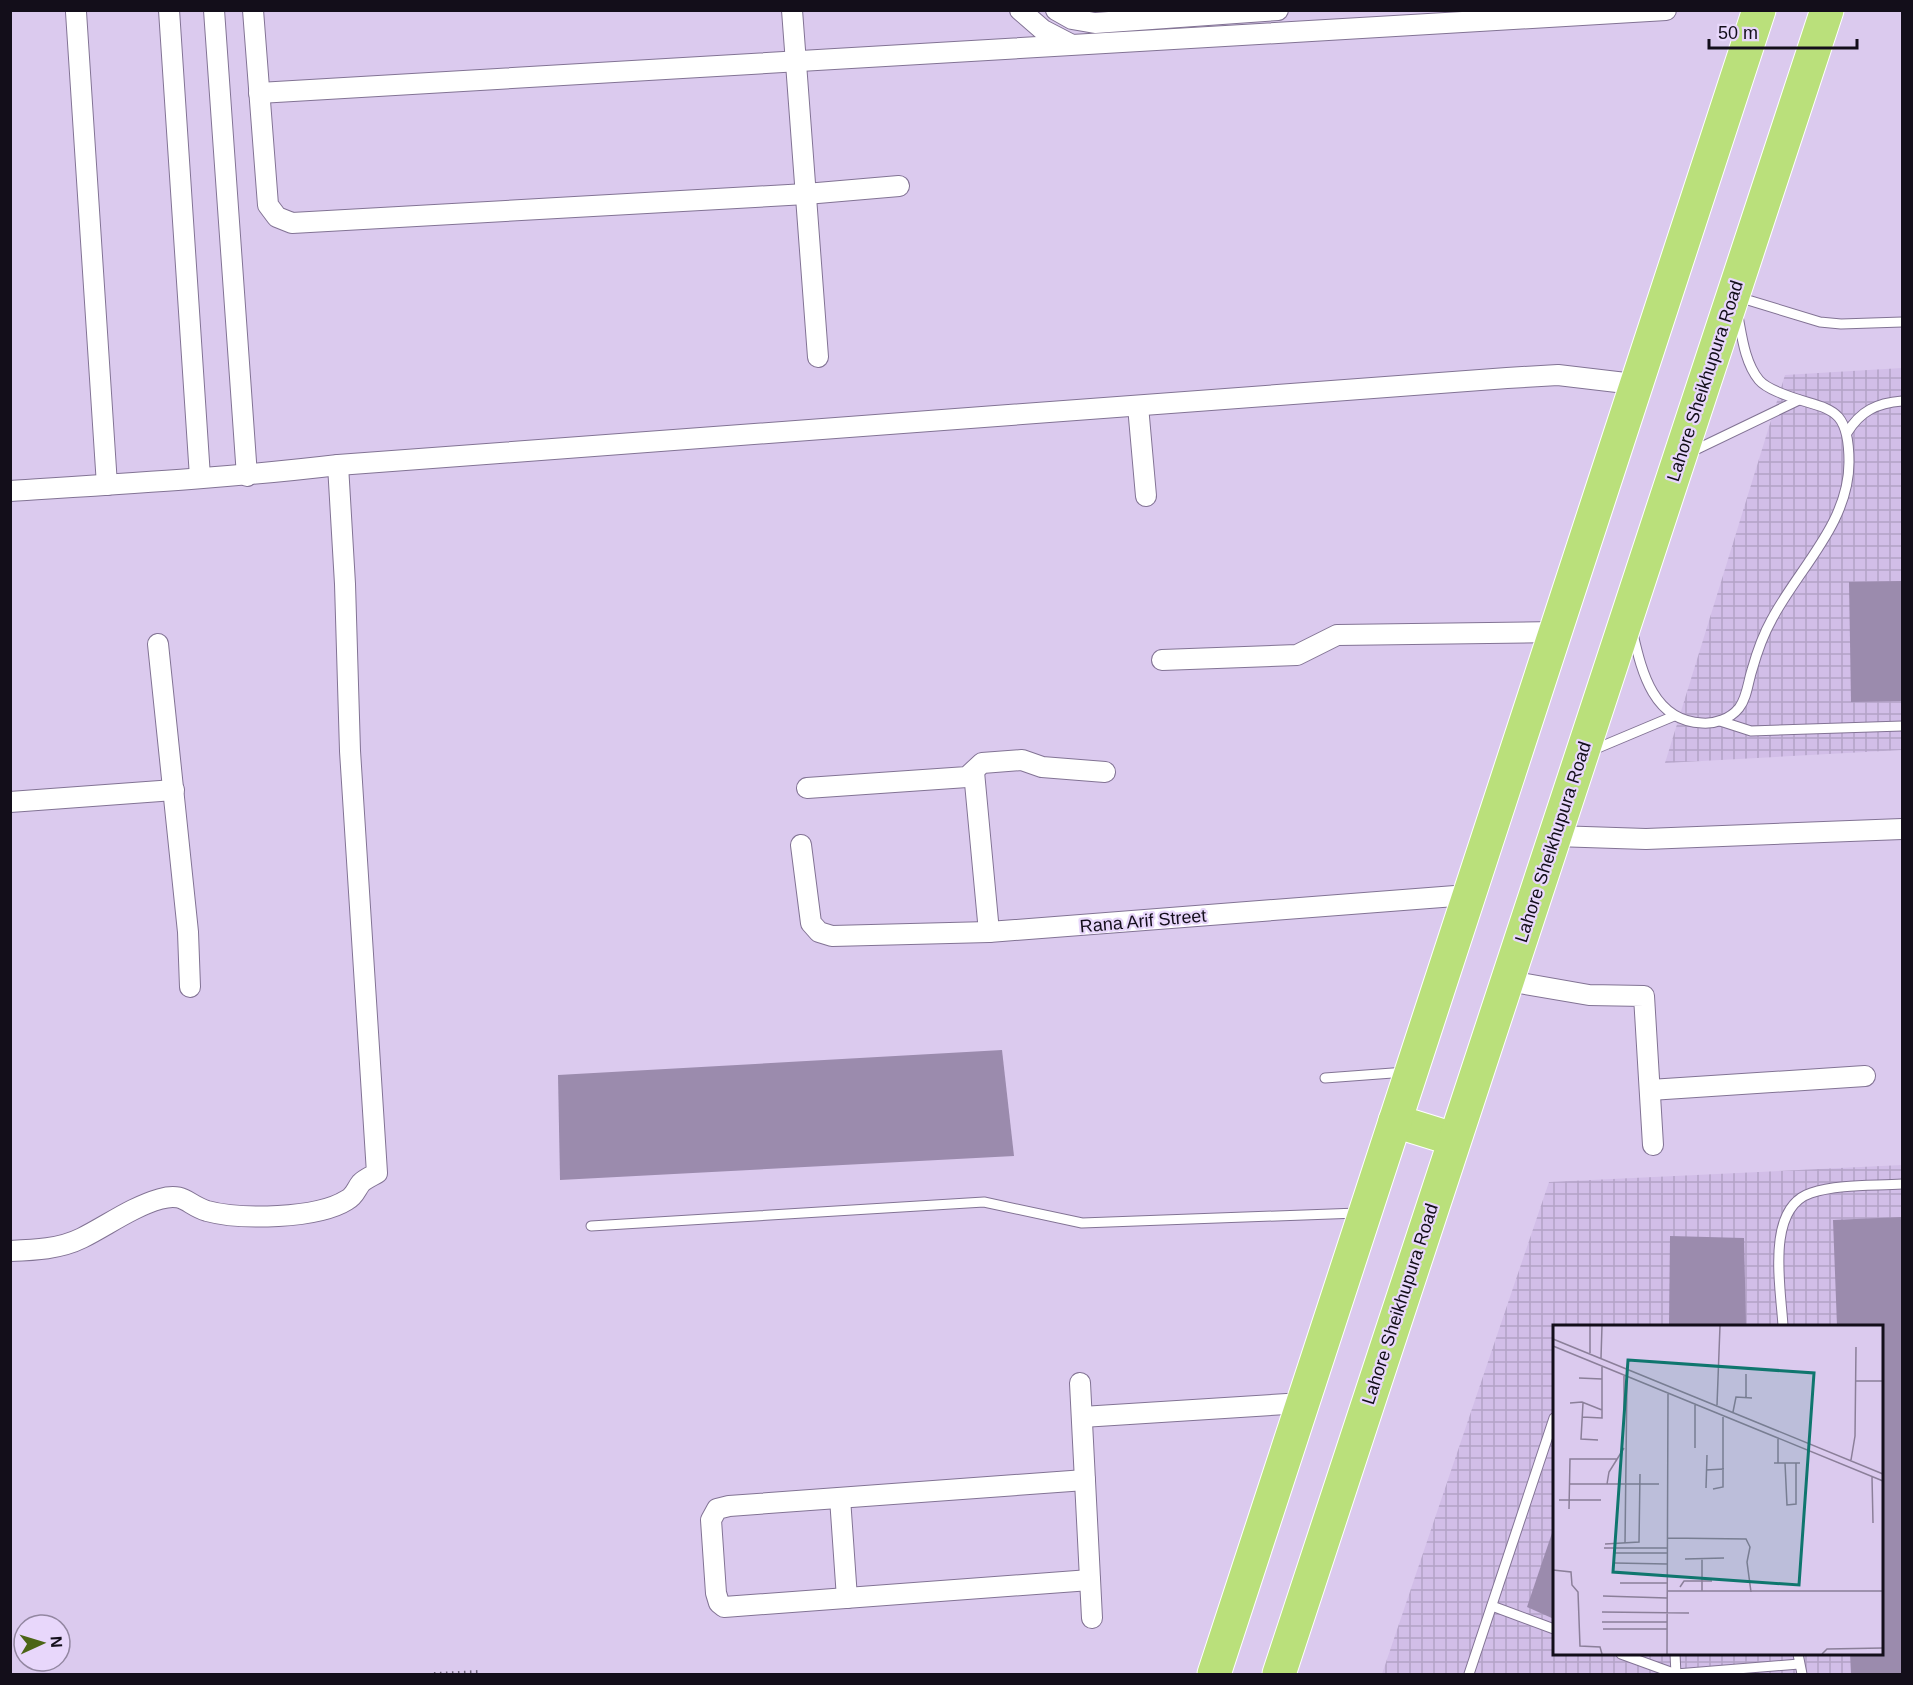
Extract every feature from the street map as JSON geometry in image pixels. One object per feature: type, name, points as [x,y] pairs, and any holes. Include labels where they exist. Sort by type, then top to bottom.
[{"type":"highway","points":[[1214,1674],[1367,1213],[1468,895],[1557,632],[1634,384],[1759,10]]},
{"type":"highway","name":"Lahore Sheikhupura Road","points":[[1280,1674],[1827,10]]},
{"type":"highway","points":[[1395,1121],[1454,1139]]},
{"type":"street","points":[[168,10],[200,477]]},
{"type":"street","points":[[214,10],[247,476]]},
{"type":"street","points":[[253,10],[268,205],[277,217],[292,223],[806,194],[899,186]]},
{"type":"street","points":[[792,10],[818,357]]},
{"type":"street","points":[[1020,10],[1043,30],[1073,45]]},
{"type":"street","points":[[1056,10],[1072,19],[1095,23],[1278,10]]},
{"type":"street","points":[[259,93],[1666,10]]},
{"type":"street","points":[[76,12],[107,484]]},
{"type":"street","points":[[10,491],[200,477],[247,476],[338,465],[1558,375],[1634,384]]},
{"type":"street","points":[[1138,406],[1146,496]]},
{"type":"street","points":[[10,1251],[64,1245],[83,1238],[113,1219],[161,1199],[174,1197],[184,1198],[207,1211],[220,1213],[278,1215],[311,1213],[349,1199],[361,1183],[377,1173],[350,751],[345,584],[338,465]]},
{"type":"street","points":[[1162,660],[1297,655],[1337,635],[1557,632]]},
{"type":"street","points":[[158,644],[188,932],[190,987]]},
{"type":"street","points":[[807,788],[967,777],[982,763],[1022,760],[1042,767],[1105,772]]},
{"type":"street","points":[[974,772],[989,932]]},
{"type":"street","points":[[10,802],[174,790]]},
{"type":"street","points":[[1555,836],[1646,839],[1902,829]]},
{"type":"street","name":"Rana Arif Street","points":[[801,845],[811,923],[819,932],[832,936],[989,932],[1468,895]]},
{"type":"street","points":[[1508,981],[1589,995],[1643,995],[1653,1145]]},
{"type":"street","points":[[1650,1090],[1865,1076]]},
{"type":"street","points":[[1080,1383],[1092,1618]]},
{"type":"street","points":[[1082,1417],[1303,1403]]},
{"type":"street","points":[[1085,1480],[729,1506],[717,1509],[711,1520],[717,1598],[723,1607],[1090,1580]]},
{"type":"street","points":[[840,1498],[847,1598]]},
{"type":"lane","points":[[1733,295],[1820,322],[1841,324],[1902,322]]},
{"type":"lane","points":[[1720,721],[1738,709],[1771,619],[1837,518],[1849,463],[1847,433],[1837,414],[1761,383],[1753,372],[1733,295]]},
{"type":"lane","points":[[1679,459],[1799,400]]},
{"type":"lane","points":[[1847,433],[1858,416],[1868,410],[1902,401]]},
{"type":"lane","points":[[1630,607],[1635,640],[1648,684],[1656,698],[1674,716],[1700,723],[1720,721],[1751,731],[1902,726]]},
{"type":"lane","points":[[1581,758],[1624,735],[1674,716]]},
{"type":"lane","points":[[1325,1078],[1411,1071]]},
{"type":"lane","points":[[1783,1325],[1779,1237],[1791,1206],[1802,1197],[1820,1191],[1902,1184]]},
{"type":"lane","points":[[591,1226],[984,1202],[1082,1223],[1367,1213]]},
{"type":"lane","points":[[1469,1674],[1553,1421]]},
{"type":"lane","points":[[1492,1606],[1553,1629]]},
{"type":"lane","points":[[1626,1655],[1676,1674],[1799,1664]]},
{"type":"lane","points":[[1675,1655],[1676,1674]]},
{"type":"lane","points":[[1798,1655],[1802,1674]]},
{"type":"path","points":[[434,1674],[480,1672]]},
{"type":"shaded area","points":[[1902,368],[1902,750],[1665,763],[1785,375]]},
{"type":"shaded area","points":[[1902,1165],[1902,1674],[1382,1674],[1549,1182]]},
{"type":"building","points":[[1902,581],[1902,701],[1851,702],[1849,582]]},
{"type":"building","points":[[1002,1050],[1014,1156],[560,1180],[558,1075]]},
{"type":"building","points":[[1902,1217],[1902,1674],[1851,1674],[1850,1655],[1883,1655],[1883,1325],[1837,1325],[1833,1220]]},
{"type":"building","points":[[1670,1236],[1744,1238],[1746,1325],[1669,1325]]},
{"type":"building","points":[[1552,1533],[1553,1533],[1553,1619],[1527,1607]]}]
